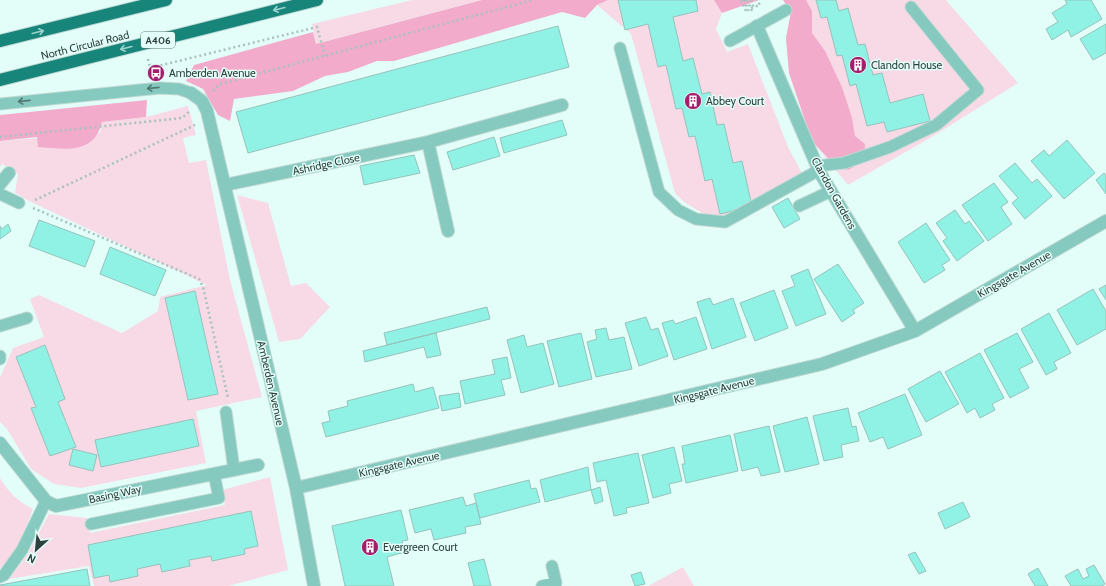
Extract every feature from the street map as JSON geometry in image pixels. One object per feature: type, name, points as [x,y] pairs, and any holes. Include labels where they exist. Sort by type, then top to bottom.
[{"type":"highway","points":[[0,41],[166,0]]},
{"type":"highway","name":"North Circular Road","points":[[0,80],[317,0]]},
{"type":"street","name":"Clandon Gardens","points":[[757,26],[818,168],[915,331]]},
{"type":"street","points":[[191,94],[202,101]]},
{"type":"street","name":"Amberden Avenue","points":[[202,101],[209,118],[296,488],[314,586]]},
{"type":"street","name":"Ashridge Close","points":[[225,185],[428,142],[562,105]]},
{"type":"street","points":[[428,142],[448,231]]},
{"type":"street","points":[[0,184],[9,173]]},
{"type":"street","name":"Kingsgate Avenue","points":[[296,488],[822,364],[915,331],[1106,221]]},
{"type":"street","points":[[0,444],[46,501]]},
{"type":"street","name":"Basing Way","points":[[46,501],[56,506],[258,465]]},
{"type":"lane","points":[[620,48],[659,192],[678,210],[696,219],[726,222],[818,168],[844,163],[890,147],[936,125],[978,90],[911,7]]},
{"type":"lane","points":[[730,41],[786,10]]},
{"type":"lane","points":[[0,104],[160,88],[179,89],[191,94]]},
{"type":"lane","points":[[799,206],[831,191]]},
{"type":"lane","points":[[0,194],[19,203]]},
{"type":"lane","points":[[0,326],[27,318]]},
{"type":"lane","points":[[226,412],[234,470]]},
{"type":"lane","points":[[91,524],[219,498],[214,474]]},
{"type":"lane","points":[[0,577],[4,575],[22,550],[46,501]]},
{"type":"lane","points":[[542,586],[556,582],[552,566]]},
{"type":"path","points":[[0,137],[182,118],[220,84],[533,0]]},
{"type":"path","points":[[747,0],[751,8],[760,6],[757,0]]},
{"type":"path","points":[[142,44],[150,68],[317,27],[325,56]]},
{"type":"path","points":[[19,203],[35,200],[209,118]]},
{"type":"path","points":[[19,203],[199,279],[203,287],[229,400],[226,412]]},
{"type":"shaded area","points":[[412,0],[482,0],[316,44],[312,24]]},
{"type":"shaded area","points":[[482,0],[608,0],[597,5],[585,18],[562,12],[394,61],[377,61],[348,72],[325,76],[293,91],[234,99],[230,121],[218,115],[203,89],[186,81],[194,65],[313,32],[316,44]]},
{"type":"shaded area","points":[[608,0],[714,0],[722,13],[716,29],[727,52],[748,44],[788,147],[802,173],[726,218],[707,216],[684,202],[675,193],[631,34],[597,5]]},
{"type":"shaded area","points":[[714,0],[759,0],[722,13]]},
{"type":"shaded area","points":[[783,0],[946,0],[1018,83],[930,138],[848,185],[812,141],[789,73],[786,38],[791,12]]},
{"type":"shaded area","points":[[783,0],[806,0],[812,11],[812,33],[825,51],[842,87],[852,118],[855,136],[865,144],[864,161],[848,170],[833,163],[812,141],[789,73],[786,38],[791,12]]},
{"type":"shaded area","points":[[147,100],[146,117],[102,122],[98,133],[92,140],[77,148],[58,149],[38,147],[37,137],[0,141],[0,115]]},
{"type":"shaded area","points":[[188,106],[196,135],[183,138],[189,163],[206,160],[230,280],[262,397],[196,411],[206,463],[81,488],[54,484],[31,469],[7,429],[0,422],[0,377],[13,348],[44,337],[30,299],[39,295],[122,333],[158,311],[160,297],[207,285],[15,193],[18,174],[2,164],[0,167],[0,141],[100,133],[102,122],[146,117]]},
{"type":"shaded area","points":[[237,195],[268,203],[291,286],[306,283],[330,307],[300,339],[279,342]]},
{"type":"shaded area","points":[[270,477],[288,570],[228,586],[94,586],[89,566],[9,579],[27,555],[49,514],[87,518],[90,533],[225,505],[222,490]]},
{"type":"shaded area","points":[[0,478],[14,496],[33,509],[16,549],[12,556],[0,568]]},
{"type":"shaded area","points":[[683,567],[694,586],[648,586]]},
{"type":"building","name":"Abbey Court","points":[[618,0],[696,0],[698,11],[673,17],[683,61],[693,58],[702,94],[710,92],[717,125],[724,124],[733,163],[742,161],[752,206],[720,214],[712,179],[705,181],[695,136],[689,137],[682,108],[676,109],[666,65],[658,67],[648,24],[625,30]]},
{"type":"building","name":"Clandon House","points":[[816,0],[836,0],[839,11],[848,8],[858,45],[865,44],[873,75],[882,73],[890,103],[923,94],[930,121],[887,132],[884,122],[867,126],[856,84],[850,86],[842,55],[837,56],[827,17],[821,18]]},
{"type":"building","points":[[1065,0],[1091,0],[1102,19],[1071,37],[1068,30],[1052,40],[1046,29],[1058,22],[1052,13],[1067,4]]},
{"type":"building","points":[[1106,24],[1106,53],[1093,60],[1080,39]]},
{"type":"building","points":[[558,26],[569,67],[248,153],[236,112]]},
{"type":"building","points":[[562,120],[567,135],[504,153],[500,138]]},
{"type":"building","points":[[494,137],[500,156],[453,170],[447,152]]},
{"type":"building","points":[[1067,140],[1095,173],[1064,199],[1031,161],[1044,150],[1049,156]]},
{"type":"building","points":[[414,155],[420,173],[364,185],[360,166]]},
{"type":"building","points":[[1015,163],[1032,183],[1037,179],[1052,196],[1025,219],[1012,203],[1018,198],[999,176]]},
{"type":"building","points":[[1104,173],[1106,176],[1106,194],[1096,180]]},
{"type":"building","points":[[994,183],[1008,202],[1001,207],[1012,224],[988,241],[962,205]]},
{"type":"building","points":[[788,198],[800,219],[784,228],[772,207]]},
{"type":"building","points":[[955,210],[965,224],[969,221],[984,241],[957,261],[943,241],[947,238],[936,223]]},
{"type":"building","points":[[39,220],[95,241],[85,267],[29,246]]},
{"type":"building","points":[[926,223],[950,260],[942,265],[945,270],[924,283],[898,242]]},
{"type":"building","points":[[8,224],[11,231],[0,239],[0,226],[2,229]]},
{"type":"building","points":[[110,247],[166,270],[155,296],[100,274]]},
{"type":"building","points":[[838,264],[864,303],[853,310],[855,313],[842,322],[814,279]]},
{"type":"building","points":[[808,269],[826,314],[796,326],[782,291],[795,286],[791,276]]},
{"type":"building","points":[[1106,285],[1106,300],[1099,289]]},
{"type":"building","points":[[1093,289],[1106,311],[1106,329],[1077,345],[1057,310]]},
{"type":"building","points":[[774,290],[788,328],[755,341],[740,303]]},
{"type":"building","points":[[195,291],[218,394],[188,400],[165,298]]},
{"type":"building","points":[[710,298],[713,305],[733,298],[746,337],[712,349],[697,302]]},
{"type":"building","points":[[487,307],[490,319],[387,345],[384,333]]},
{"type":"building","points":[[1049,313],[1071,353],[1054,362],[1057,369],[1046,375],[1021,329]]},
{"type":"building","points":[[646,317],[651,330],[658,328],[668,356],[639,366],[625,323]]},
{"type":"building","points":[[696,317],[707,349],[674,360],[662,323],[673,320],[675,324]]},
{"type":"building","points":[[606,328],[609,340],[624,337],[632,369],[596,377],[587,342],[597,339],[595,330]]},
{"type":"building","points":[[436,333],[441,355],[427,358],[424,347],[365,362],[363,351]]},
{"type":"building","points":[[581,333],[592,379],[559,387],[547,341]]},
{"type":"building","points":[[1017,333],[1033,362],[1019,369],[1029,388],[1010,398],[984,350]]},
{"type":"building","points":[[524,335],[527,347],[543,343],[554,384],[521,393],[507,340]]},
{"type":"building","points":[[45,345],[65,399],[58,402],[76,447],[50,456],[31,408],[36,407],[16,357]]},
{"type":"building","points":[[980,353],[1004,398],[992,404],[995,410],[980,418],[975,408],[967,413],[945,372]]},
{"type":"building","points":[[507,357],[511,378],[501,380],[505,395],[465,404],[460,381],[495,374],[492,360]]},
{"type":"building","points":[[940,371],[959,404],[926,422],[908,389]]},
{"type":"building","points":[[413,384],[415,392],[433,387],[439,408],[326,437],[322,423],[330,421],[328,411],[348,406],[347,401]]},
{"type":"building","points":[[459,393],[461,407],[442,411],[439,396]]},
{"type":"building","points":[[905,394],[922,435],[888,449],[883,437],[870,442],[858,413]]},
{"type":"building","points":[[848,408],[852,427],[856,426],[859,441],[841,445],[843,457],[824,461],[813,416]]},
{"type":"building","points":[[807,417],[819,464],[785,472],[773,426]]},
{"type":"building","points":[[193,419],[199,446],[101,467],[95,440]]},
{"type":"building","points":[[769,426],[780,472],[761,476],[758,467],[742,471],[734,434]]},
{"type":"building","points":[[730,435],[738,471],[686,483],[682,464],[685,464],[682,446]]},
{"type":"building","points":[[674,447],[682,481],[669,484],[671,493],[653,498],[642,455]]},
{"type":"building","points":[[73,449],[97,455],[93,471],[69,465]]},
{"type":"building","points":[[638,453],[649,503],[626,508],[627,513],[614,516],[606,480],[597,482],[593,463]]},
{"type":"building","points":[[588,467],[591,490],[545,502],[540,480]]},
{"type":"building","points":[[529,480],[531,489],[536,488],[540,502],[480,518],[474,494]]},
{"type":"building","points":[[600,487],[603,501],[595,504],[591,490]]},
{"type":"building","points":[[463,497],[466,506],[476,503],[481,524],[465,527],[466,533],[434,540],[431,529],[415,533],[409,510]]},
{"type":"building","points":[[963,502],[970,517],[945,529],[938,513]]},
{"type":"building","name":"Evergreen Court","points":[[401,510],[408,540],[402,541],[405,552],[387,557],[394,586],[345,586],[332,526]]},
{"type":"building","points":[[251,511],[258,546],[244,549],[245,554],[212,561],[211,556],[189,560],[190,566],[162,572],[160,564],[137,569],[138,576],[110,582],[109,575],[94,578],[88,545]]},
{"type":"building","points":[[915,552],[926,571],[919,574],[908,555]]},
{"type":"building","points":[[484,559],[491,586],[474,586],[468,563]]},
{"type":"building","points":[[1094,565],[1105,584],[1102,586],[1071,586],[1065,576],[1078,569],[1083,579],[1089,576],[1086,569]]},
{"type":"building","points":[[1038,568],[1048,586],[1035,586],[1028,574]]},
{"type":"building","points":[[87,569],[90,586],[0,586],[0,585]]},
{"type":"building","points":[[641,572],[645,584],[635,586],[631,575]]},
{"type":"place","name":"Clandon House","points":[[858,65]]},
{"type":"place","name":"Amberden Avenue","points":[[156,73]]},
{"type":"place","name":"Abbey Court","points":[[693,101]]},
{"type":"place","name":"Evergreen Court","points":[[370,547]]}]
